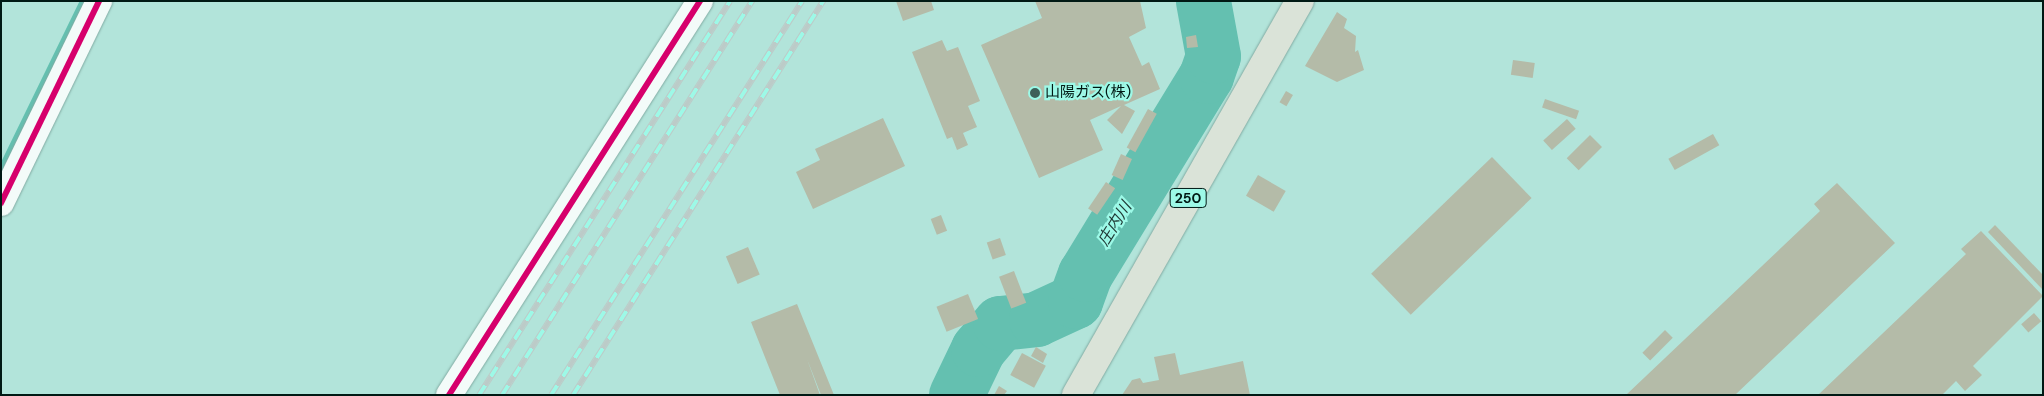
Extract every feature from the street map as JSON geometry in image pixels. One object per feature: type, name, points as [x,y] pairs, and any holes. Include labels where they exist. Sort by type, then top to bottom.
[{"type":"highway","name":"250","points":[[1076,395],[1300,1]]},
{"type":"street","points":[[1,203],[99,1]]},
{"type":"street","points":[[448,395],[700,1]]},
{"type":"building","points":[[896,1],[931,1],[934,10],[903,21]]},
{"type":"building","points":[[1035,1],[1140,1],[1146,28],[1129,37],[1142,66],[1149,62],[1160,89],[1124,105],[1135,111],[1122,134],[1107,120],[1121,106],[1090,120],[1103,150],[1039,178],[981,45],[1042,18]]},
{"type":"building","points":[[1337,12],[1347,19],[1344,28],[1356,36],[1355,52],[1358,50],[1364,70],[1337,82],[1305,66]]},
{"type":"building","points":[[1196,35],[1198,47],[1187,48],[1186,37]]},
{"type":"building","points":[[942,40],[947,51],[958,47],[980,101],[968,106],[977,127],[963,133],[968,145],[957,150],[952,137],[947,139],[912,52]]},
{"type":"building","points":[[1513,60],[1535,63],[1533,78],[1511,75]]},
{"type":"building","points":[[1286,91],[1293,95],[1286,106],[1280,102]]},
{"type":"building","points":[[1545,99],[1579,111],[1576,119],[1542,108]]},
{"type":"building","points":[[1148,109],[1157,114],[1135,152],[1127,147]]},
{"type":"building","points":[[883,118],[905,166],[813,209],[796,172],[820,160],[815,149]]},
{"type":"building","points":[[1567,119],[1576,129],[1552,150],[1543,140]]},
{"type":"building","points":[[1713,134],[1719,145],[1675,170],[1668,159]]},
{"type":"building","points":[[1590,135],[1602,147],[1579,170],[1567,158]]},
{"type":"building","points":[[1121,154],[1132,159],[1123,180],[1112,175]]},
{"type":"building","points":[[1492,157],[1532,198],[1411,315],[1371,274]]},
{"type":"building","points":[[1258,175],[1286,191],[1274,212],[1246,196]]},
{"type":"building","points":[[1106,182],[1115,188],[1097,215],[1088,209]]},
{"type":"building","points":[[1837,183],[1895,243],[1735,395],[1626,395],[1820,211],[1814,204]]},
{"type":"building","points":[[941,215],[947,231],[937,235],[931,219]]},
{"type":"building","points":[[1995,225],[2043,275],[2043,290],[1988,232]]},
{"type":"building","points":[[1981,231],[2043,296],[1973,366],[1982,375],[1965,391],[1956,381],[1942,395],[1818,395],[1966,254],[1961,249]]},
{"type":"building","points":[[1000,238],[1006,255],[993,260],[987,243]]},
{"type":"building","points":[[748,247],[760,275],[738,284],[726,256]]},
{"type":"building","points":[[1014,271],[1026,303],[1011,308],[999,277]]},
{"type":"building","points":[[968,294],[978,319],[947,332],[936,307]]},
{"type":"building","points":[[797,304],[834,395],[821,395],[807,359],[820,395],[780,395],[751,322]]},
{"type":"building","points":[[2034,313],[2041,321],[2028,332],[2021,324]]},
{"type":"building","points":[[1665,330],[1673,338],[1650,360],[1642,353]]},
{"type":"building","points":[[1036,347],[1047,354],[1043,363],[1031,356]]},
{"type":"building","points":[[1022,353],[1046,366],[1034,388],[1010,375]]},
{"type":"building","points":[[1175,353],[1180,375],[1243,361],[1250,395],[1122,395],[1132,380],[1140,378],[1143,383],[1159,380],[1154,357]]},
{"type":"building","points":[[999,386],[1007,391],[1004,395],[994,395]]},
{"type":"waterway","points":[[1,171],[84,1]]},
{"type":"waterway","name":"庄内川","points":[[956,395],[978,349],[1000,323],[1036,319],[1075,301],[1085,274],[1206,76],[1213,56],[1203,1]]},
{"type":"railway","points":[[479,395],[730,1]]},
{"type":"railway","points":[[502,395],[752,1]]},
{"type":"railway","points":[[551,395],[802,1]]},
{"type":"railway","points":[[573,395],[823,1]]},
{"type":"cycle path","points":[[1,203],[99,1]]},
{"type":"cycle path","points":[[449,395],[700,1]]},
{"type":"place","name":"山陽ガス(株)","points":[[1035,93]]}]
